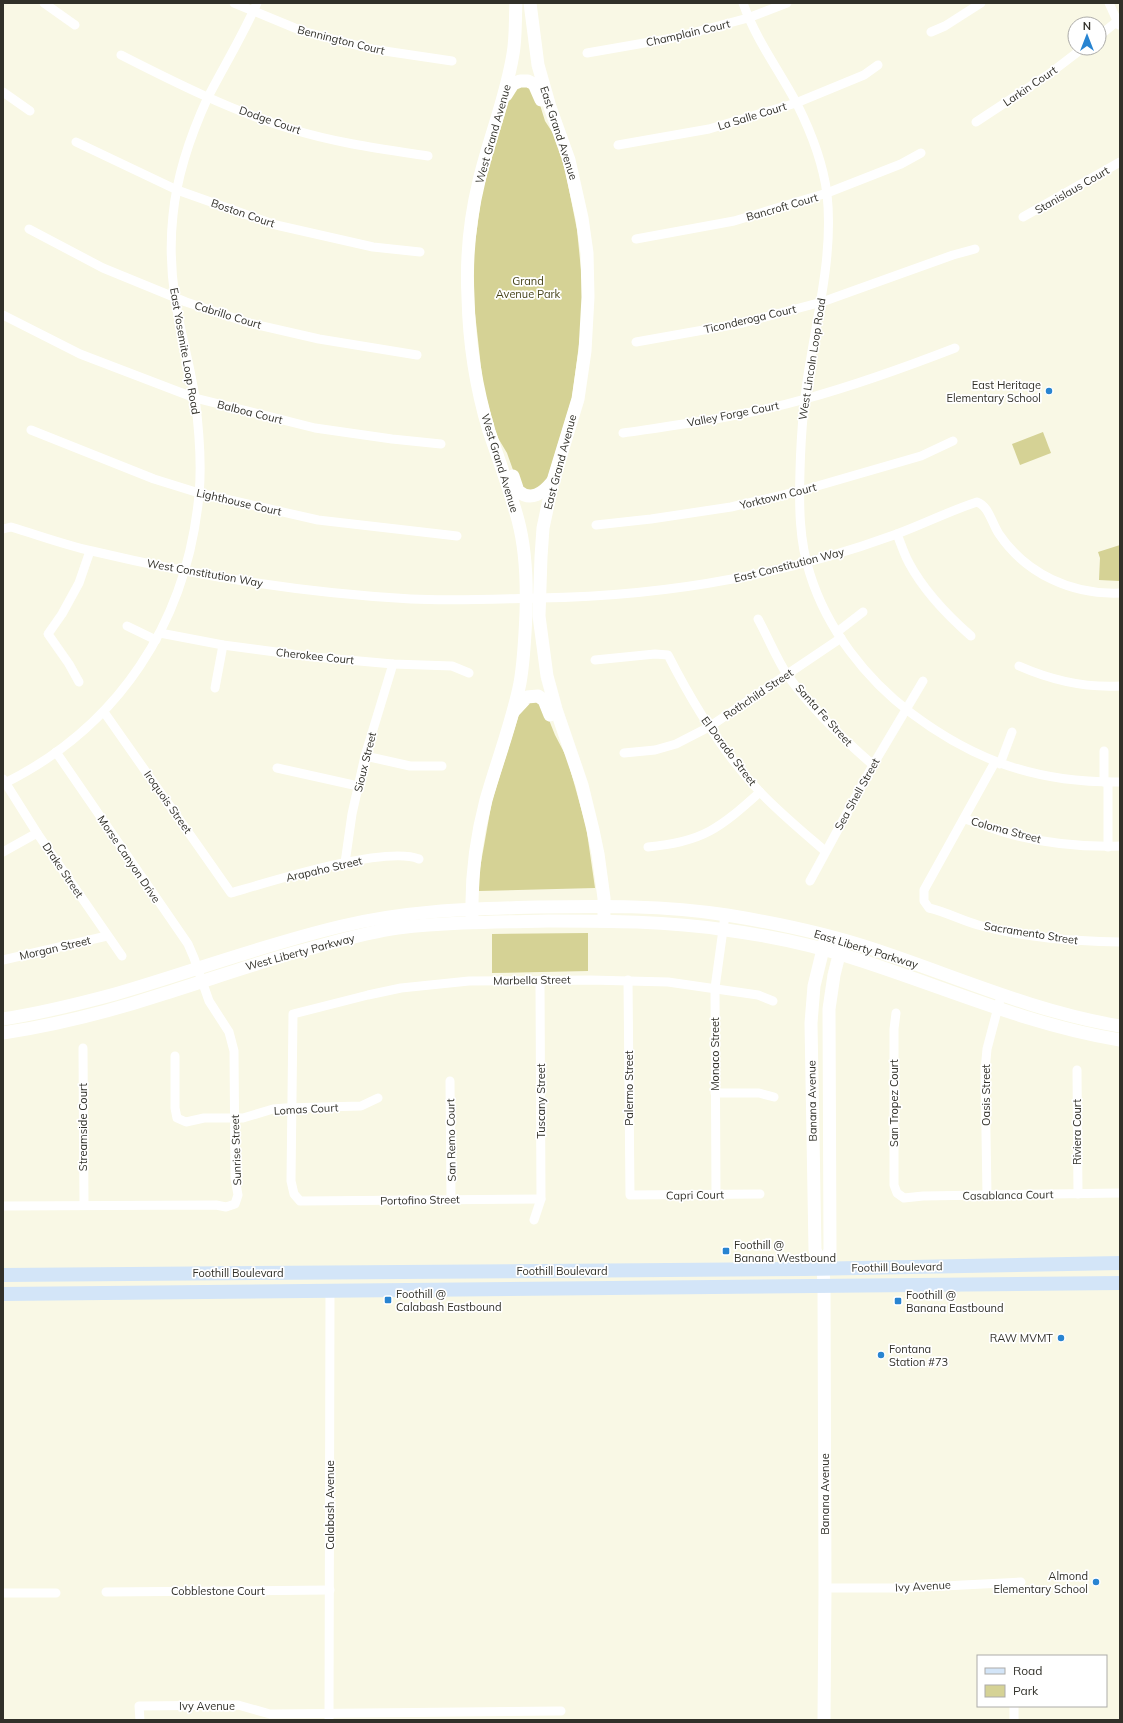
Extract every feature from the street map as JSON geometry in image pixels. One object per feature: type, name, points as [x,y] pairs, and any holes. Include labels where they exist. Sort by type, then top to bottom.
[{"type":"main road","name":"Foothill Boulevard","points":[[3,1275],[1120,1264]]},
{"type":"main road","name":"Foothill Boulevard","points":[[3,1294],[1120,1283]]},
{"type":"street","points":[[44,3],[75,25]]},
{"type":"street","name":"Bennington Court","points":[[234,3],[255,7],[302,31],[371,49],[452,61]]},
{"type":"street","name":"West Grand Avenue","points":[[472,923],[474,866],[482,820],[513,711],[524,655],[526,599],[522,536],[482,403],[473,355],[468,297],[472,222],[478,183],[504,97],[514,53],[516,3]]},
{"type":"street","name":"East Grand Avenue","points":[[530,3],[538,65],[569,160],[582,218],[587,253],[588,297],[586,351],[578,399],[553,481],[543,528],[539,616],[547,676],[562,730],[588,806],[598,854],[604,906],[604,921]]},
{"type":"street","name":"West Lincoln Loop Road","points":[[744,3],[748,18],[796,103],[810,132],[820,162],[827,193],[827,248],[822,302],[804,399],[801,425],[800,491],[802,537],[806,562],[814,585],[839,635],[882,688],[906,709],[949,739],[997,763],[1055,778],[1120,782]]},
{"type":"street","name":"Champlain Court","points":[[587,54],[673,38],[748,18],[787,3]]},
{"type":"street","points":[[931,32],[945,26],[981,3]]},
{"type":"street","points":[[1107,31],[1119,23],[1109,3]]},
{"type":"street","name":"East Yosemite Loop Road","points":[[4,782],[56,752],[81,733],[104,712],[133,677],[158,637],[185,571],[193,539],[199,493],[200,450],[195,398],[175,299],[171,243],[177,190],[188,143],[208,98],[255,7]]},
{"type":"street","name":"Dodge Court","points":[[121,55],[208,98],[291,129],[366,147],[428,156]]},
{"type":"street","name":"Larkin Court","points":[[976,122],[1049,74],[1073,56]]},
{"type":"street","name":"La Salle Court","points":[[618,145],[709,129],[796,103],[864,75],[878,65]]},
{"type":"street","points":[[504,97],[516,82],[524,80],[531,82],[534,84],[545,110],[555,120]]},
{"type":"street","points":[[3,92],[30,111]]},
{"type":"street","name":"Boston Court","points":[[76,142],[177,190],[276,225],[372,247],[420,252]]},
{"type":"street","name":"Bancroft Court","points":[[636,240],[734,221],[827,193],[901,164],[922,153]]},
{"type":"street","name":"Stanislaus Court","points":[[1024,217],[1120,162]]},
{"type":"street","name":"Cabrillo Court","points":[[30,229],[103,268],[175,299],[249,323],[319,340],[417,355]]},
{"type":"street","name":"Ticonderoga Court","points":[[636,342],[743,323],[822,302],[953,255],[975,249]]},
{"type":"street","name":"Balboa Court","points":[[3,314],[80,354],[195,398],[315,428],[392,439],[441,444]]},
{"type":"street","name":"Valley Forge Court","points":[[623,434],[711,420],[804,399],[886,374],[955,348]]},
{"type":"street","name":"Lighthouse Court","points":[[31,430],[154,479],[199,493],[318,520],[457,536]]},
{"type":"street","name":"Yorktown Court","points":[[596,525],[651,519],[731,507],[800,491],[921,456],[953,441]]},
{"type":"street","points":[[499,459],[510,471],[518,491],[524,495],[531,496],[544,492],[553,481]]},
{"type":"street","name":"East Constitution Way","points":[[412,599],[470,600],[588,596],[656,590],[733,579],[806,562],[852,549],[897,534],[977,502],[986,508],[998,534],[1007,546],[1016,555],[1041,574],[1080,590],[1101,593],[1120,593]]},
{"type":"street","name":"West Constitution Way","points":[[3,529],[11,527],[90,551],[185,571],[282,587],[342,594],[412,599]]},
{"type":"street","points":[[897,534],[909,563],[930,594],[952,620],[971,636]]},
{"type":"street","points":[[79,682],[69,664],[48,634],[62,614],[79,583],[90,551]]},
{"type":"street","name":"Rothchild Street","points":[[624,753],[655,750],[676,744],[708,727],[787,674],[839,635],[863,612]]},
{"type":"street","name":"Santa Fe Street","points":[[758,618],[787,674],[801,692],[841,736],[872,765]]},
{"type":"street","name":"Cherokee Court","points":[[127,626],[158,637],[314,657],[393,664],[452,666],[469,673]]},
{"type":"street","points":[[215,688],[223,645]]},
{"type":"street","name":"El Dorado Street","points":[[595,660],[655,654],[668,655],[708,727],[760,792],[825,851]]},
{"type":"street","name":"Sioux Street","points":[[345,863],[358,786],[365,756],[393,664]]},
{"type":"street","points":[[1019,666],[1038,674],[1060,680],[1094,686],[1120,686]]},
{"type":"street","name":"Sea Shell Street","points":[[810,881],[872,765],[923,681]]},
{"type":"street","points":[[513,711],[527,697],[538,696],[544,700],[554,723],[562,730]]},
{"type":"street","name":"Iroquois Street","points":[[104,712],[231,893]]},
{"type":"street","points":[[965,819],[997,763],[1012,732]]},
{"type":"street","points":[[1104,751],[1108,847]]},
{"type":"street","name":"Morse Canyon Drive","points":[[56,752],[188,944],[198,967]]},
{"type":"street","points":[[365,756],[410,766],[442,766]]},
{"type":"street","points":[[276,768],[358,786]]},
{"type":"street","name":"Drake Street","points":[[4,782],[37,833],[122,956]]},
{"type":"street","points":[[648,847],[670,845],[690,840],[711,831],[729,820],[760,792]]},
{"type":"street","name":"Coloma Street","points":[[965,819],[1017,836],[1053,843],[1108,847],[1120,846]]},
{"type":"street","name":"Sacramento Street","points":[[965,819],[924,890],[924,901],[929,908],[977,924],[1011,932],[1087,941],[1120,942]]},
{"type":"street","points":[[3,852],[37,833]]},
{"type":"street","name":"Arapaho Street","points":[[231,893],[289,877],[371,858],[402,855],[412,856],[419,859]]},
{"type":"street","name":"West Liberty Parkway","points":[[3,1019],[90,1001],[281,942],[344,926],[418,912],[472,908],[604,906]]},
{"type":"street","name":"East Liberty Parkway","points":[[604,906],[670,909],[725,915],[774,923],[826,935],[887,954],[1001,996],[1071,1016],[1120,1026]]},
{"type":"street","name":"Monaco Street","points":[[716,1195],[714,988],[725,915]]},
{"type":"street","name":"West Liberty Parkway","points":[[3,1033],[89,1016],[159,996],[286,955],[364,935],[395,929],[436,924],[604,921]]},
{"type":"street","name":"East Liberty Parkway","points":[[604,921],[681,924],[723,929],[822,949],[920,980],[997,1009],[1059,1027],[1120,1040]]},
{"type":"street","name":"Banana Avenue","points":[[824,1720],[824,1286],[823,1268],[815,1250],[810,1023],[814,986],[826,935]]},
{"type":"street","name":"Morgan Street","points":[[3,960],[107,936]]},
{"type":"street","name":"Banana Avenue","points":[[823,1268],[830,1250],[829,1009],[834,975],[843,940]]},
{"type":"street","name":"Sunrise Street","points":[[3,1206],[216,1205],[226,1207],[235,1204],[238,1195],[234,1118],[234,1051],[229,1032],[209,1001],[198,967]]},
{"type":"street","name":"Marbella Street","points":[[293,1108],[293,1014],[368,995],[435,984],[469,981],[628,980],[668,982],[714,988],[758,995],[774,1001]]},
{"type":"street","name":"Palermo Street","points":[[628,980],[630,1195]]},
{"type":"street","name":"Tuscany Street","points":[[534,1220],[541,1199],[540,981]]},
{"type":"street","name":"Oasis Street","points":[[987,1195],[985,1071],[987,1049],[1001,996]]},
{"type":"street","name":"San Tropez Court","points":[[896,1013],[894,1185],[897,1192]]},
{"type":"street","name":"Streamside Court","points":[[83,1048],[84,1205]]},
{"type":"street","name":"Lomas Court","points":[[175,1056],[175,1108],[177,1118],[186,1122],[204,1118],[243,1118],[273,1109],[361,1106],[378,1098]]},
{"type":"street","name":"Riviera Court","points":[[1077,1070],[1078,1194]]},
{"type":"street","name":"San Remo Court","points":[[450,1081],[451,1200]]},
{"type":"street","points":[[715,1093],[759,1093],[774,1097]]},
{"type":"street","name":"Portofino Street","points":[[293,1108],[291,1181],[294,1194],[300,1201],[541,1199]]},
{"type":"street","name":"Casablanca Court","points":[[897,1192],[904,1198],[1120,1193]]},
{"type":"street","name":"Capri Court","points":[[630,1195],[760,1194]]},
{"type":"street","name":"Calabash Avenue","points":[[329,1717],[330,1290]]},
{"type":"street","name":"Ivy Avenue","points":[[825,1588],[904,1588],[1021,1582]]},
{"type":"street","name":"Cobblestone Court","points":[[106,1592],[330,1590]]},
{"type":"street","points":[[3,1593],[56,1593]]},
{"type":"street","name":"Ivy Avenue","points":[[140,1720],[140,1706],[238,1705],[270,1714],[329,1717],[561,1711]]},
{"type":"street","points":[[1014,1707],[1014,1720]]},
{"type":"green space","name":"Grand Avenue Park","points":[[523,85],[536,92],[545,121],[560,144],[577,230],[582,280],[582,321],[572,398],[547,480],[541,488],[527,491],[518,484],[507,453],[498,438],[494,427],[483,385],[473,295],[473,258],[482,192],[511,92]]},
{"type":"green space","points":[[1043,432],[1051,453],[1020,465],[1012,444]]},
{"type":"green space","points":[[1120,545],[1120,581],[1099,580],[1100,558],[1098,552]]},
{"type":"green space","points":[[537,701],[547,715],[567,758],[586,826],[595,888],[479,891],[480,868],[492,801],[521,708],[523,704]]},
{"type":"green space","points":[[588,933],[588,971],[492,973],[492,934]]},
{"type":"place","name":"East Heritage Elementary School","points":[[1049,391]]},
{"type":"place","name":"Foothill @ Banana Westbound","points":[[726,1251]]},
{"type":"place","name":"Foothill @ Calabash Eastbound","points":[[388,1300]]},
{"type":"place","name":"Foothill @ Banana Eastbound","points":[[898,1301]]},
{"type":"place","name":"RAW MVMT","points":[[1061,1338]]},
{"type":"place","name":"Fontana Station #73","points":[[881,1355]]},
{"type":"place","name":"Almond Elementary School","points":[[1096,1582]]}]
